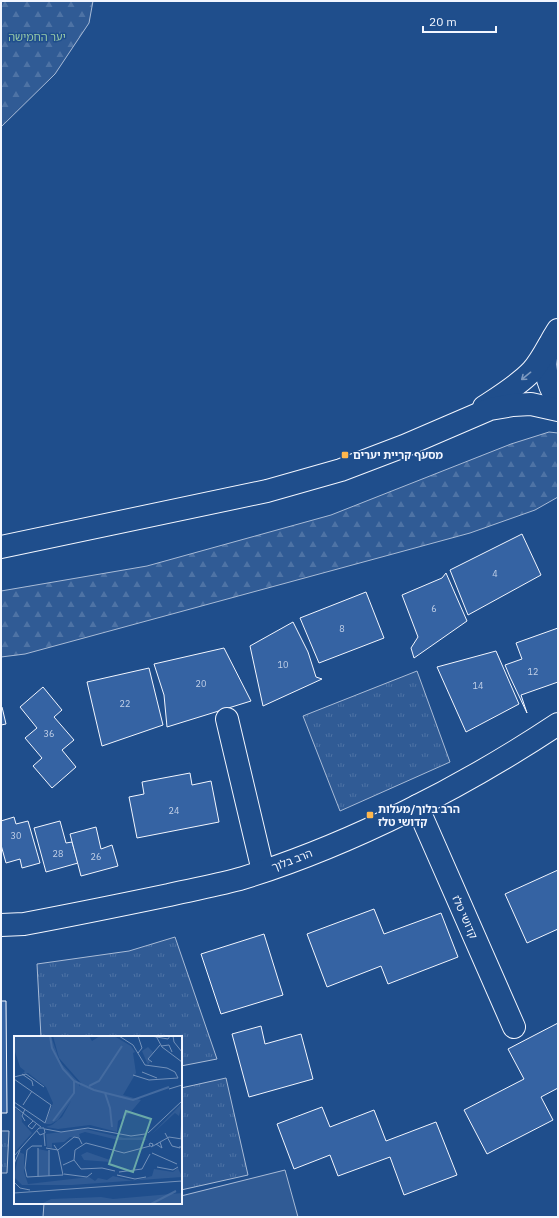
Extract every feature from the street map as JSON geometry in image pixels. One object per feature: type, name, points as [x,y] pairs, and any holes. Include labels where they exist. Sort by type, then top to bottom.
[{"type":"street","points":[[554,337],[546,360],[546,376],[551,391],[558,401]]},
{"type":"street","points":[[465,420],[504,394],[532,372],[554,337]]},
{"type":"street","points":[[1,547],[267,491],[341,470],[404,446],[490,409],[512,405],[531,404],[558,410]]},
{"type":"street","points":[[227,720],[263,871]]},
{"type":"street","name":"הרב בלוך","points":[[1,925],[24,924],[135,902],[242,878],[293,861],[417,806],[511,753],[558,724]]},
{"type":"street","name":"קדושי טלז","points":[[417,806],[514,1027]]},
{"type":"shaded area","points":[[285,1170],[298,1217],[43,1217],[44,1204],[182,1204],[182,1196]]},
{"type":"green space","name":"יער החמישה","points":[[1,1],[93,1],[89,23],[55,74],[1,127]]},
{"type":"green space","points":[[549,432],[558,433],[558,497],[535,510],[470,533],[25,654],[1,657],[1,591],[147,566],[331,515],[511,444]]},
{"type":"green space","points":[[417,671],[450,762],[340,811],[303,716]]},
{"type":"green space","points":[[175,937],[217,1059],[182,1066],[182,1036],[41,1036],[37,964],[129,951]]},
{"type":"green space","points":[[226,1078],[248,1175],[182,1190],[182,1088]]},
{"type":"green space","points":[[1,1131],[9,1131],[7,1173],[1,1173]]},
{"type":"building","points":[[522,534],[541,575],[468,615],[450,570]]},
{"type":"building","points":[[446,573],[467,621],[414,658],[411,648],[418,637],[402,595],[442,578]]},
{"type":"building","points":[[366,592],[384,638],[319,663],[300,618]]},
{"type":"building","points":[[293,622],[308,652],[316,677],[322,679],[263,706],[250,646]]},
{"type":"building","points":[[558,628],[558,682],[521,695],[527,713],[505,665],[522,659],[516,643]]},
{"type":"building","points":[[224,648],[251,701],[167,727],[164,695],[154,664]]},
{"type":"building","points":[[496,651],[519,704],[466,732],[437,667]]},
{"type":"building","points":[[149,668],[163,725],[102,746],[87,682]]},
{"type":"building","points":[[43,687],[62,710],[54,717],[74,740],[62,750],[76,767],[52,788],[33,766],[42,758],[25,738],[37,728],[20,707]]},
{"type":"building","points":[[2,707],[6,724],[1,725],[1,708]]},
{"type":"building","points":[[190,773],[192,785],[211,781],[219,822],[137,838],[129,797],[144,794],[142,782]]},
{"type":"building","points":[[14,817],[16,824],[28,821],[40,863],[22,868],[20,859],[6,863],[1,845],[1,821]]},
{"type":"building","points":[[60,821],[66,843],[72,842],[78,863],[46,872],[34,828]]},
{"type":"building","points":[[96,827],[101,849],[112,845],[118,866],[81,876],[70,834]]},
{"type":"building","points":[[558,870],[558,929],[527,943],[505,894]]},
{"type":"building","points":[[374,909],[384,934],[441,913],[458,957],[388,984],[381,966],[327,987],[307,934]]},
{"type":"building","points":[[264,934],[283,995],[221,1014],[201,954]]},
{"type":"building","points":[[1,1001],[6,1001],[7,1113],[1,1113]]},
{"type":"building","points":[[558,1023],[558,1088],[541,1097],[553,1120],[487,1154],[464,1110],[524,1079],[508,1049]]},
{"type":"building","points":[[261,1026],[265,1044],[301,1034],[313,1079],[249,1097],[232,1034]]},
{"type":"building","points":[[322,1107],[330,1127],[374,1110],[386,1141],[436,1122],[457,1175],[404,1195],[390,1157],[338,1176],[330,1155],[294,1169],[277,1124]]},
{"type":"place","name":"מסעף קריית יערים","points":[[345,455]]},
{"type":"place","name":"הרב בלוך/מעלות קדושי טלז","points":[[370,815]]}]
